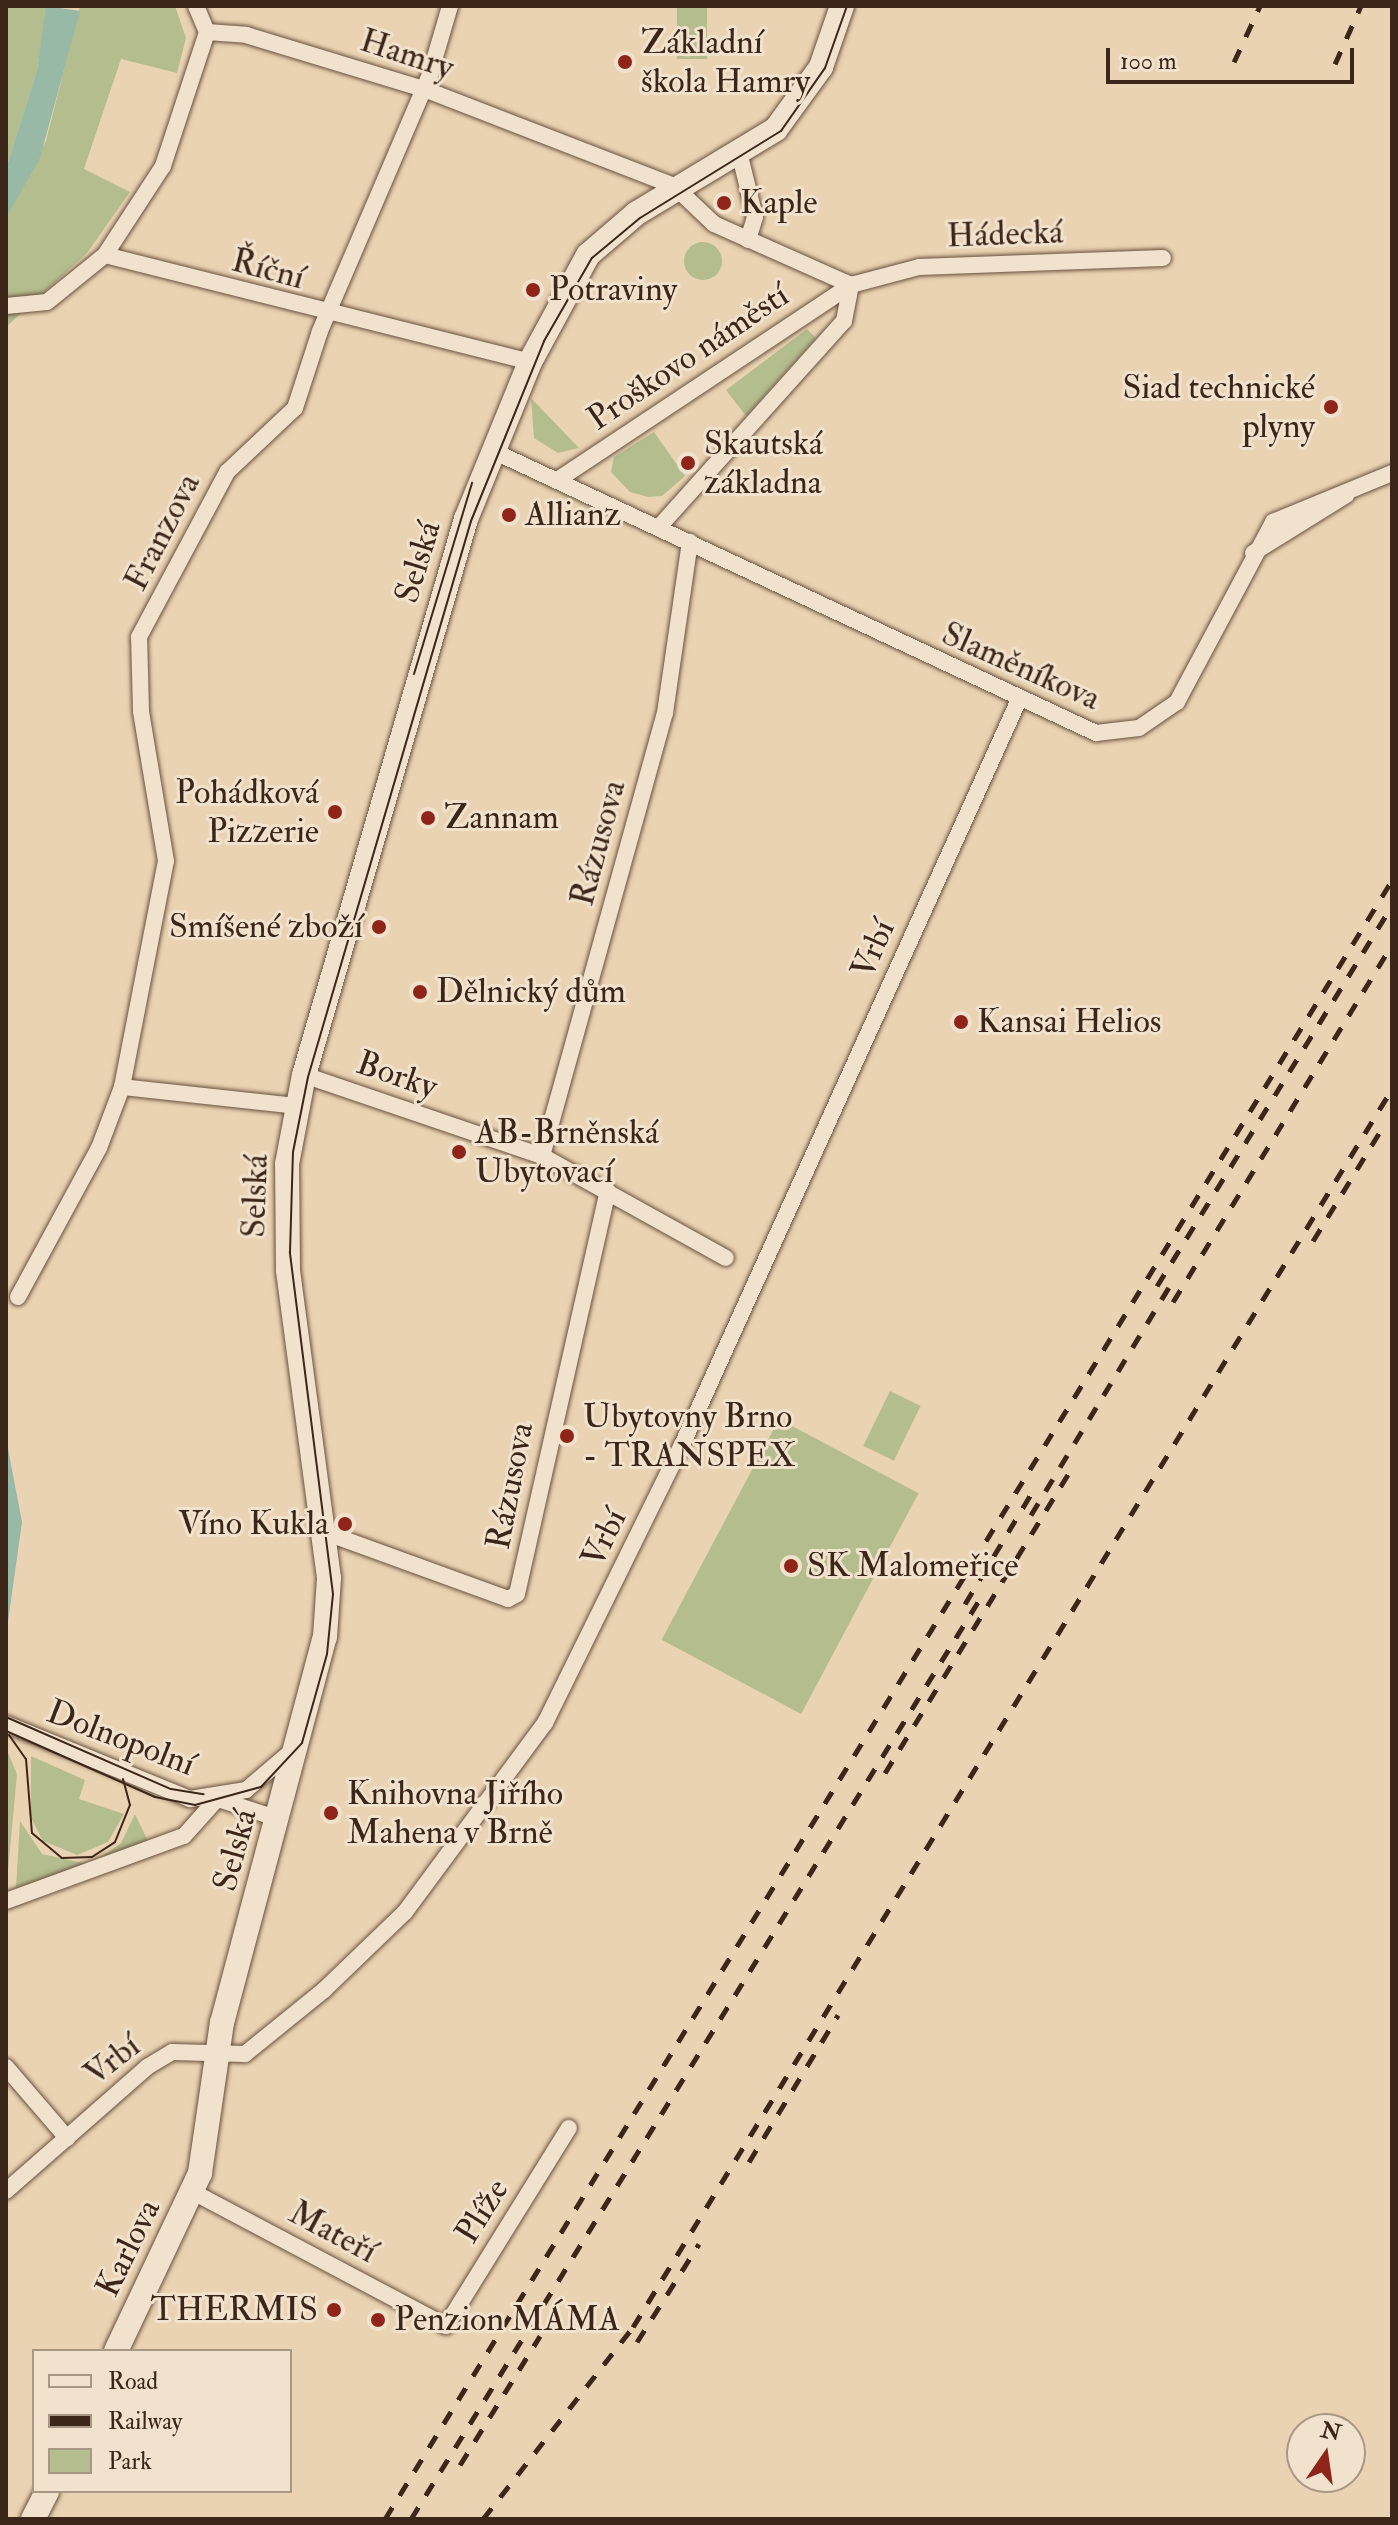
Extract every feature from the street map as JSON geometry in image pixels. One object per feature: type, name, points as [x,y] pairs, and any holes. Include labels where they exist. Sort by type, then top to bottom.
[{"type":"main road","points":[[680,189],[740,156],[800,102],[842,6]]},
{"type":"main road","name":"Selská","points":[[196,2183],[217,2055],[327,1623],[324,1532],[285,1236],[286,1104],[304,1075],[491,450],[530,362],[588,255],[637,213],[680,189]]},
{"type":"main road","name":"Karlova","points":[[117,2349],[196,2183]]},
{"type":"main road","points":[[33,2519],[46,2493]]},
{"type":"street","points":[[6,306],[47,302],[105,255],[163,166],[207,32],[196,6]]},
{"type":"street","name":"Franzova","points":[[18,1297],[99,1148],[122,1087],[166,861],[141,711],[139,637],[227,472],[295,408],[327,316],[424,89],[450,6]]},
{"type":"street","name":"Hamry","points":[[207,32],[246,35],[424,89],[680,189]]},
{"type":"street","name":"Proškovo náměstí","points":[[740,156],[755,217],[748,240]]},
{"type":"street","name":"Proškovo náměstí","points":[[680,189],[714,224],[851,285]]},
{"type":"street","name":"Říční","points":[[105,255],[327,316],[530,362]]},
{"type":"street","name":"Hádecká","points":[[851,285],[919,267],[1163,258]]},
{"type":"street","name":"Proškovo náměstí","points":[[559,479],[851,285]]},
{"type":"street","name":"Proškovo náměstí","points":[[659,527],[844,321],[851,285]]},
{"type":"street","points":[[491,450],[690,542]]},
{"type":"street","name":"Slaměníkova","points":[[690,542],[1018,702],[1096,733],[1160,717],[1197,674],[1253,553],[1346,495],[1392,473]]},
{"type":"street","name":"Rázusova","points":[[542,1156],[665,713],[690,542]]},
{"type":"street","name":"Vrbí","points":[[6,2191],[172,2052],[245,2054],[395,1923],[545,1723],[754,1287],[1018,702]]},
{"type":"street","name":"Borky","points":[[304,1075],[542,1156],[726,1258]]},
{"type":"street","points":[[122,1087],[286,1104]]},
{"type":"street","name":"Rázusova","points":[[324,1532],[508,1599],[517,1594],[531,1547],[608,1191]]},
{"type":"street","name":"Dolnopolní","points":[[6,1724],[165,1793],[217,1799],[279,1819]]},
{"type":"street","name":"Dolnopolní","points":[[6,1901],[184,1836],[217,1799],[269,1776],[299,1739]]},
{"type":"street","points":[[6,2067],[67,2138]]},
{"type":"street","name":"Plíže","points":[[446,2326],[569,2128]]},
{"type":"street","name":"Mateří","points":[[196,2183],[446,2326]]},
{"type":"green space","points":[[6,6],[46,6],[46,12],[37,70],[6,169]]},
{"type":"green space","points":[[80,6],[175,6],[186,38],[177,73],[121,59],[84,169],[130,192],[87,253],[6,327],[6,218],[46,141]]},
{"type":"green space","points":[[677,6],[707,6],[707,59],[677,59]]},
{"type":"green space","points":[[703,242],[717,247],[722,261],[717,275],[703,280],[689,275],[684,261],[689,247]]},
{"type":"green space","points":[[807,329],[816,338],[746,416],[726,390]]},
{"type":"green space","points":[[531,398],[579,448],[558,453],[534,438]]},
{"type":"green space","points":[[654,432],[685,476],[662,496],[648,497],[630,492],[611,472],[614,457]]},
{"type":"green space","points":[[890,1391],[921,1406],[894,1461],[863,1446]]},
{"type":"green space","name":"SK Malomeřice","points":[[779,1419],[919,1493],[801,1714],[662,1640]]},
{"type":"green space","points":[[6,1748],[17,1774],[6,1892]]},
{"type":"green space","points":[[31,1756],[85,1780],[79,1799],[124,1814],[108,1842],[77,1855],[43,1841],[31,1818]]},
{"type":"green space","points":[[135,1814],[149,1843],[100,1858],[121,1843]]},
{"type":"green space","points":[[20,1821],[42,1854],[88,1864],[16,1888]]},
{"type":"shaded area","points":[[46,6],[80,11],[40,158],[6,218],[6,169],[37,70]]},
{"type":"shaded area","points":[[6,1438],[22,1522],[6,1636]]},
{"type":"tram line","points":[[6,1731],[155,1797],[195,1805],[261,1787],[302,1743],[327,1654],[333,1594],[290,1252],[293,1152],[308,1077],[471,521],[544,341],[592,258],[640,218],[781,131],[825,68],[847,6]]},
{"type":"tram line","points":[[414,674],[472,483]]},
{"type":"tram line","points":[[6,1717],[171,1789],[204,1794]]},
{"type":"tram line","points":[[9,1735],[26,1759],[32,1833],[62,1858],[92,1857],[115,1842],[130,1805],[123,1779]]},
{"type":"railway","points":[[1234,62],[1260,6]]},
{"type":"railway","points":[[1335,64],[1361,6]]},
{"type":"railway","points":[[385,2519],[1392,880]]},
{"type":"railway","points":[[1157,1286],[1392,905]]},
{"type":"railway","points":[[1173,1302],[1392,945]]},
{"type":"railway","points":[[483,2519],[633,2327],[1392,1089]]},
{"type":"railway","points":[[1313,1241],[1384,1125]]},
{"type":"railway","points":[[1031,1515],[1174,1279]]},
{"type":"railway","points":[[885,1773],[1071,1470]]},
{"type":"railway","points":[[965,1604],[1031,1494]]},
{"type":"railway","points":[[411,2519],[981,1597]]},
{"type":"railway","points":[[749,2162],[838,2015]]},
{"type":"railway","points":[[637,2342],[699,2244]]},
{"type":"railway","points":[[460,2465],[540,2336]]},
{"type":"place","name":"Základní škola Hamry","points":[[625,62]]},
{"type":"place","name":"Kaple","points":[[724,203]]},
{"type":"place","name":"Potraviny","points":[[533,290]]},
{"type":"place","name":"Siad technické plyny","points":[[1331,407]]},
{"type":"place","name":"Skautská základna","points":[[688,463]]},
{"type":"place","name":"Allianz","points":[[509,515]]},
{"type":"place","name":"Pohádková Pizzerie","points":[[335,812]]},
{"type":"place","name":"Zannam","points":[[428,818]]},
{"type":"place","name":"Smíšené zboží","points":[[379,927]]},
{"type":"place","name":"Dělnický dům","points":[[420,992]]},
{"type":"place","name":"Kansai Helios","points":[[961,1022]]},
{"type":"place","name":"AB-Brněnská Ubytovací","points":[[459,1152]]},
{"type":"place","name":"Ubytovny Brno - TRANSPEX","points":[[567,1436]]},
{"type":"place","name":"Víno Kukla","points":[[345,1524]]},
{"type":"place","name":"SK Malomeřice","points":[[791,1566]]},
{"type":"place","name":"Knihovna Jiřího Mahena v Brně","points":[[331,1813]]},
{"type":"place","name":"THERMIS","points":[[334,2310]]},
{"type":"place","name":"Penzion MÁMA","points":[[378,2320]]}]
